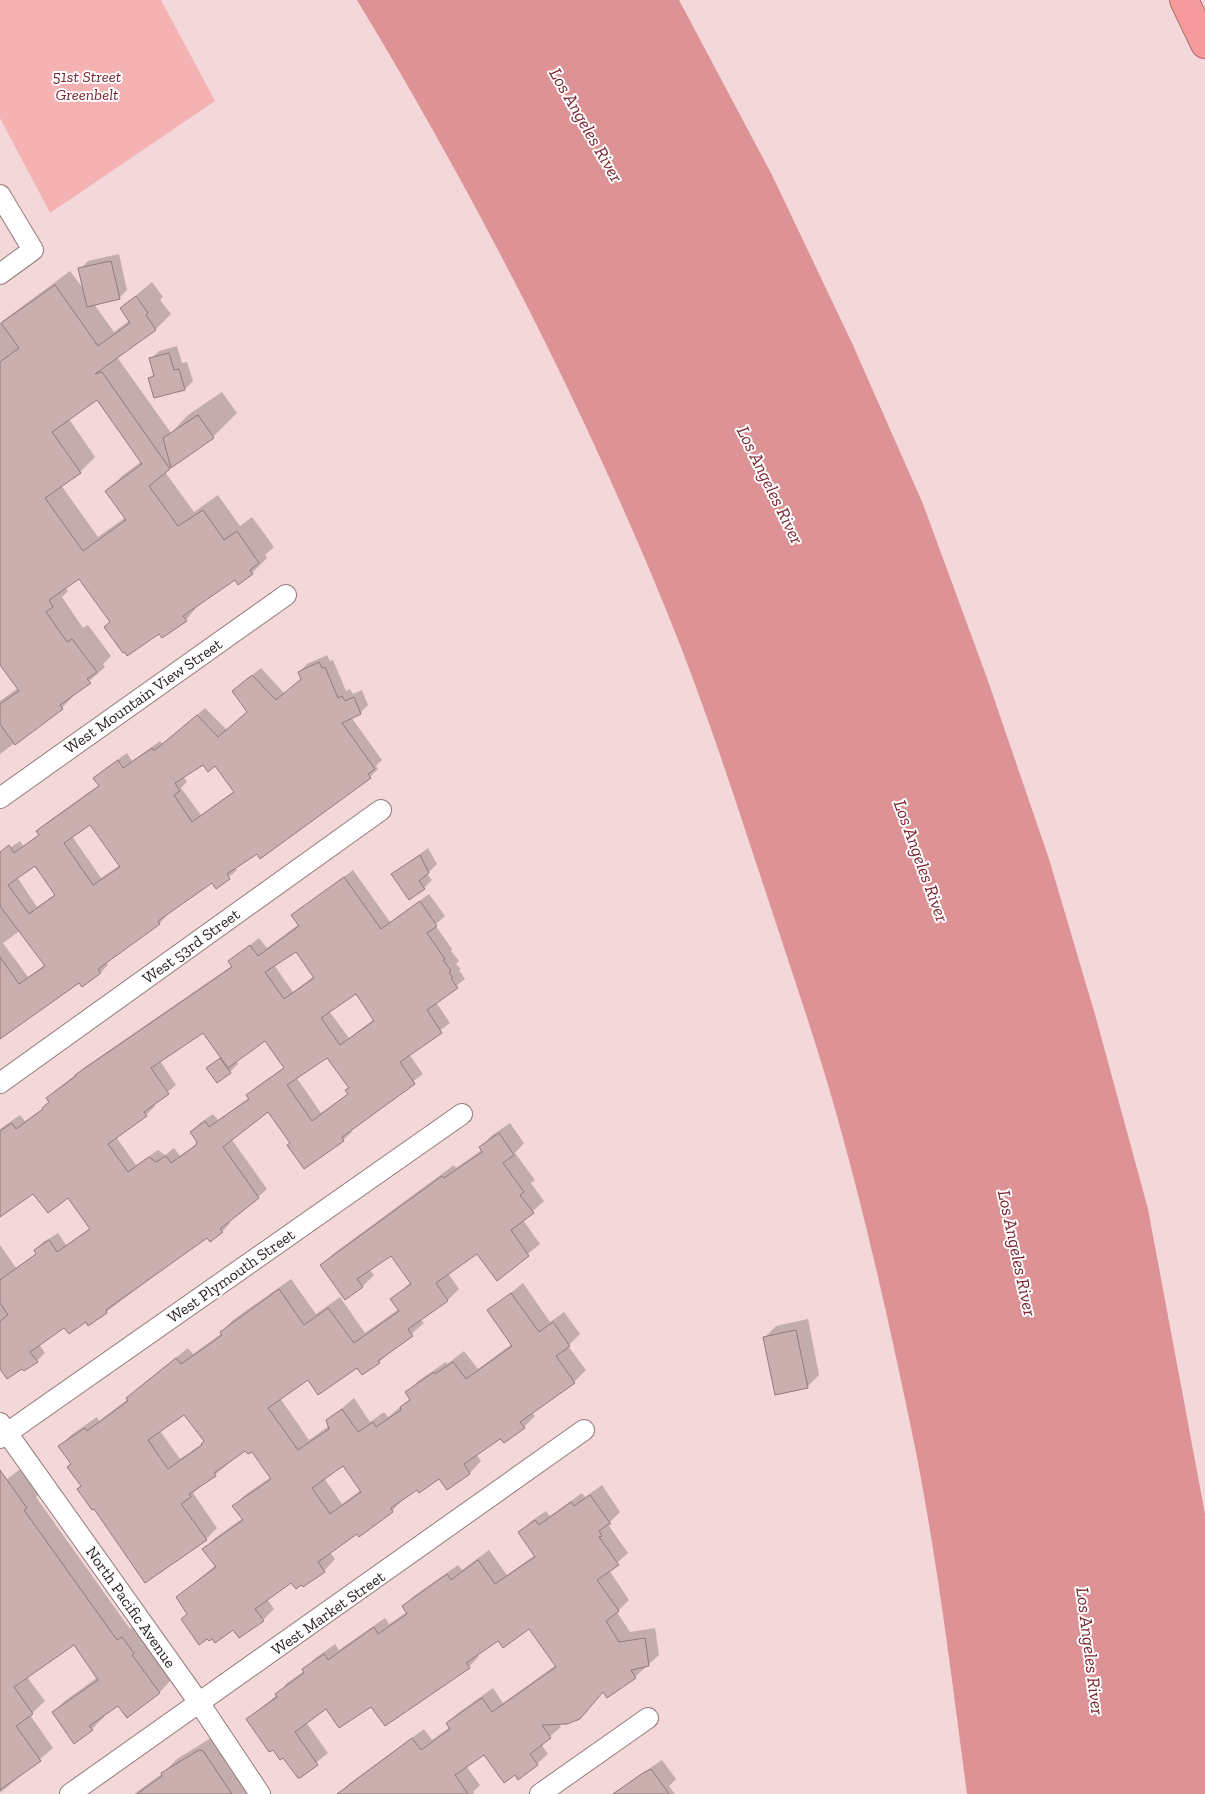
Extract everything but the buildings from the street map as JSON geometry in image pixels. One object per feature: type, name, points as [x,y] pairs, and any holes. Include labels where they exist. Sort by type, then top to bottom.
[{"type":"highway","points":[[1184,0],[1205,44]]},
{"type":"street","points":[[0,195],[34,250],[0,274]]},
{"type":"street","name":"West Mountain View Street","points":[[0,798],[286,595]]},
{"type":"street","name":"West 53rd Street","points":[[0,1083],[381,810]]},
{"type":"street","name":"West Plymouth Street","points":[[2,1431],[462,1114]]},
{"type":"street","name":"West Market Street","points":[[70,1794],[200,1704],[584,1430]]},
{"type":"street","name":"North Pacific Avenue","points":[[2,1431],[200,1704],[260,1794]]},
{"type":"street","points":[[540,1794],[648,1718]]},
{"type":"green space","name":"51st Street Greenbelt","points":[[0,0],[161,0],[215,101],[50,213],[0,118]]},
{"type":"water","name":"Los Angeles River","points":[[357,0],[679,0],[772,175],[852,343],[923,504],[987,678],[1049,859],[1096,1018],[1148,1209],[1205,1514],[1205,1794],[967,1794],[924,1494],[887,1315],[854,1178],[829,1088],[731,787],[693,679],[665,607],[632,529],[561,374],[483,222]]}]
